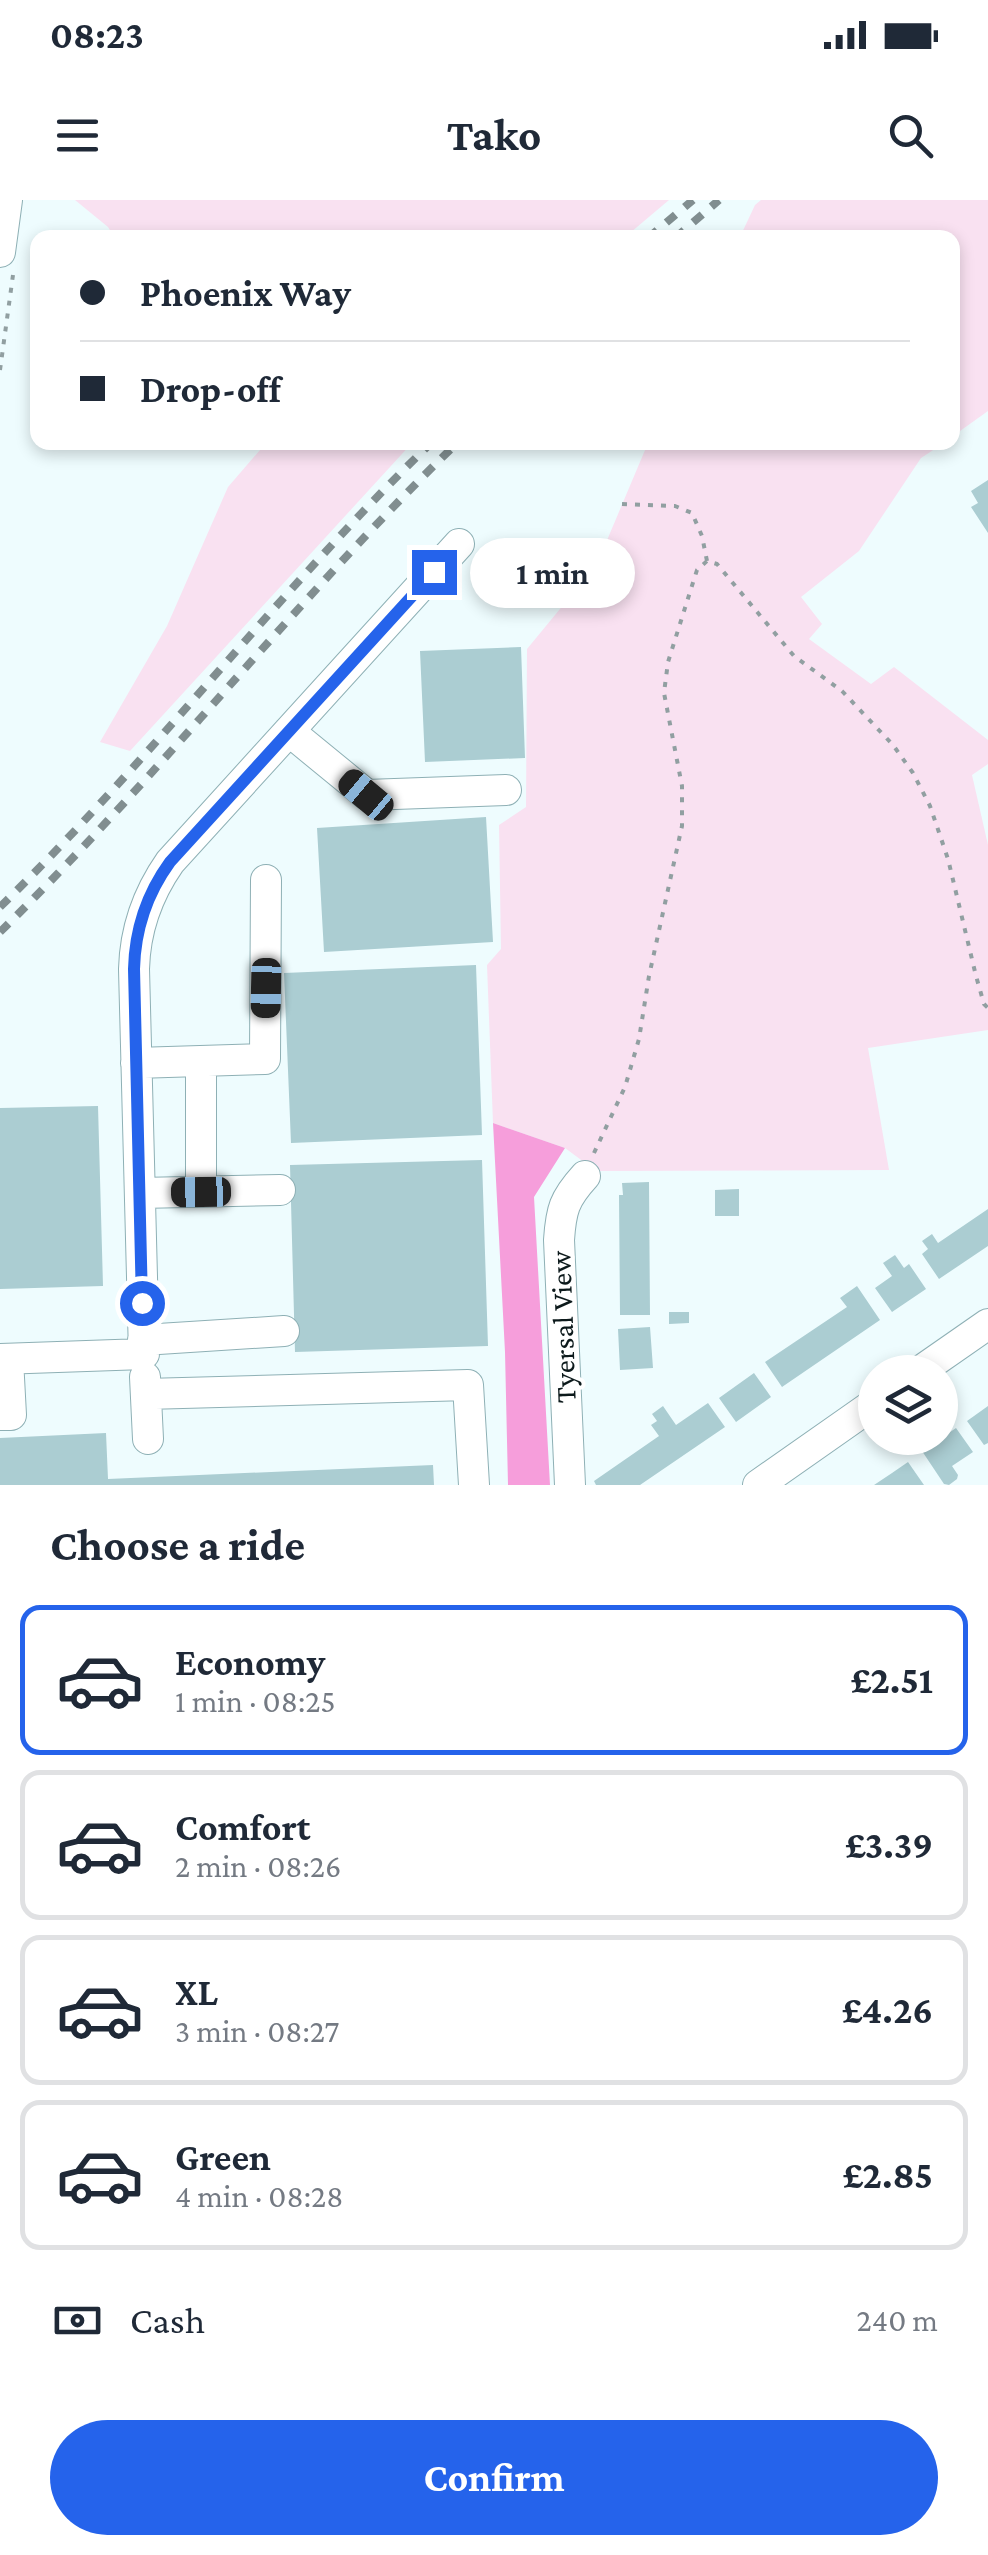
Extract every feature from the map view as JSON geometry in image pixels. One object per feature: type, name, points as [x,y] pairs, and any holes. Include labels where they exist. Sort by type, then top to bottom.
[{"type":"street","points":[[7,200],[8,256]]},
{"type":"street","points":[[148,1439],[134,950],[142,912],[170,862],[459,544]]},
{"type":"street","points":[[289,732],[366,795],[506,790]]},
{"type":"street","points":[[136,1064],[265,1059],[266,880]]},
{"type":"street","points":[[201,1061],[201,1192]]},
{"type":"street","name":"Tyersal View","points":[[570,1485],[560,1214],[568,1194],[584,1176]]},
{"type":"street","points":[[140,1193],[280,1190]]},
{"type":"street","points":[[943,1355],[988,1324]]},
{"type":"street","points":[[0,1415],[11,1415],[4,1359],[284,1332]]},
{"type":"street","points":[[146,1394],[468,1384],[474,1485]]},
{"type":"street","points":[[758,1485],[858,1415]]},
{"type":"path","points":[[0,370],[8,256]]},
{"type":"path","points":[[622,504],[675,506],[692,514],[707,561]]},
{"type":"path","points":[[707,561],[717,564],[794,656],[830,681],[866,715],[913,773],[930,806],[948,859],[976,976],[988,1008]]},
{"type":"path","points":[[584,1176],[625,1087],[634,1055],[682,826],[682,786],[664,693],[668,662],[697,570],[707,561]]},
{"type":"shaded area","points":[[75,200],[669,200],[633,230],[108,227]]},
{"type":"shaded area","points":[[761,200],[988,200],[988,411],[960,431],[960,230],[743,230]]},
{"type":"shaded area","points":[[260,450],[406,450],[130,751],[100,742],[167,626],[228,487]]},
{"type":"shaded area","points":[[645,450],[933,450],[921,458],[859,551],[801,597],[822,624],[809,639],[871,684],[894,667],[988,740],[988,764],[972,775],[988,845],[988,1030],[868,1048],[889,1170],[596,1171],[565,1148],[493,1123],[487,965],[501,949],[499,825],[526,807],[527,649],[597,564]]},
{"type":"shaded area","points":[[493,1123],[565,1148],[534,1197],[550,1485],[508,1485]]},
{"type":"building","points":[[988,480],[988,533],[971,507],[978,503],[971,491]]},
{"type":"building","points":[[521,647],[525,758],[425,762],[420,651]]},
{"type":"building","points":[[486,817],[493,942],[324,952],[317,828]]},
{"type":"building","points":[[476,965],[482,1135],[291,1143],[284,973]]},
{"type":"building","points":[[98,1106],[103,1286],[0,1289],[0,1108]]},
{"type":"building","points":[[482,1160],[488,1346],[295,1352],[290,1165]]},
{"type":"building","points":[[649,1182],[650,1315],[620,1315],[619,1195],[623,1195],[622,1183]]},
{"type":"building","points":[[739,1189],[739,1216],[715,1216],[715,1190]]},
{"type":"building","points":[[988,1209],[988,1246],[939,1279],[922,1254],[928,1249],[922,1241],[932,1234],[938,1243]]},
{"type":"building","points":[[895,1255],[904,1268],[909,1264],[926,1289],[892,1312],[875,1288],[892,1276],[883,1263]]},
{"type":"building","points":[[857,1286],[880,1320],[782,1387],[765,1362],[847,1307],[840,1298]]},
{"type":"building","points":[[669,1312],[689,1312],[689,1323],[669,1324]]},
{"type":"building","points":[[650,1327],[653,1368],[620,1370],[618,1329]]},
{"type":"building","points":[[754,1373],[771,1397],[736,1422],[719,1398]]},
{"type":"building","points":[[708,1403],[725,1427],[640,1485],[596,1485],[594,1481],[659,1436],[651,1425],[657,1421],[652,1414],[663,1406],[676,1425]]},
{"type":"building","points":[[988,1406],[988,1443],[984,1445],[967,1421]]},
{"type":"building","points":[[958,1431],[973,1452],[952,1466],[957,1479],[944,1484],[925,1455],[958,1455]]},
{"type":"building","points":[[106,1433],[108,1479],[433,1465],[434,1485],[0,1485],[0,1438]]},
{"type":"building","points":[[908,1462],[924,1485],[874,1485],[892,1473]]},
{"type":"railway","points":[[657,230],[693,200]]},
{"type":"railway","points":[[684,230],[719,200]]},
{"type":"railway","points":[[0,907],[110,793],[322,556],[424,450]]},
{"type":"railway","points":[[0,932],[116,811],[341,562],[450,450]]},
{"type":"route","points":[[142,1303],[134,969],[142,912],[170,862],[434,572]]}]
